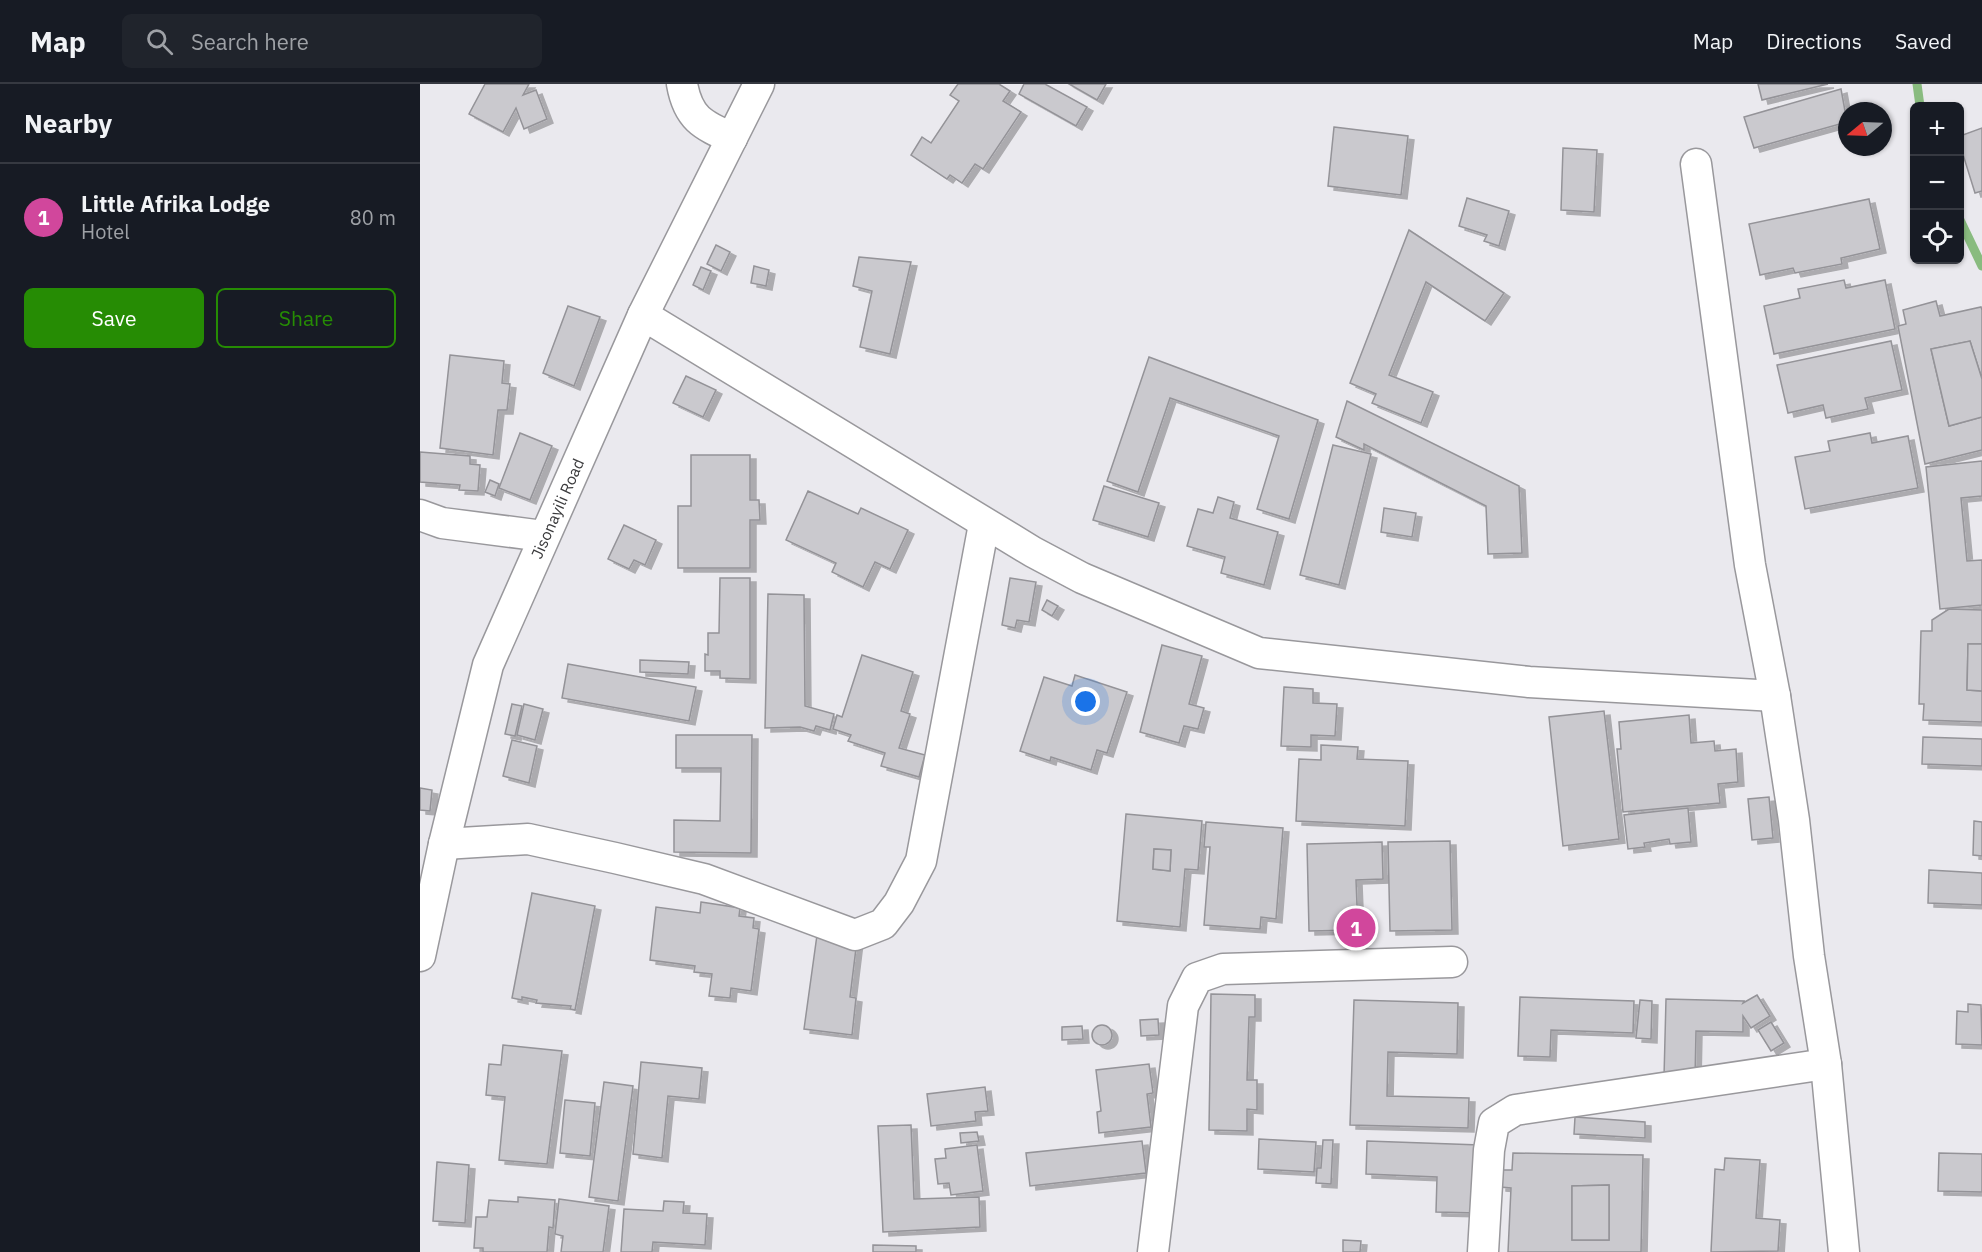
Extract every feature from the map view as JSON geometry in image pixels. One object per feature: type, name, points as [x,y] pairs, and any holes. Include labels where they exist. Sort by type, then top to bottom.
[{"type":"street","points":[[682,84],[685,100],[694,117],[732,138]]},
{"type":"street","name":"Jisonayili Road","points":[[420,956],[444,844],[488,665],[543,536],[643,315],[759,84]]},
{"type":"street","points":[[1696,164],[1750,565],[1775,696],[1826,1064],[1844,1252]]},
{"type":"street","points":[[643,315],[984,524],[1082,578],[1259,653],[1529,682],[1775,696]]},
{"type":"street","points":[[420,515],[441,523],[543,536]]},
{"type":"street","points":[[444,844],[528,839],[704,879],[855,935],[883,924],[899,903],[921,861],[984,524]]},
{"type":"street","points":[[1153,1252],[1183,1006],[1197,978],[1223,969],[1452,962]]},
{"type":"street","points":[[1483,1252],[1488,1150],[1494,1124],[1515,1110],[1826,1064]]},
{"type":"building","points":[[485,84],[529,84],[523,95],[536,90],[547,119],[524,129],[516,108],[503,132],[469,114]]},
{"type":"building","points":[[958,84],[999,84],[1010,91],[1003,101],[1021,112],[983,169],[975,164],[962,183],[950,175],[947,179],[911,155],[922,137],[931,143],[959,101],[950,95]]},
{"type":"building","points":[[1024,84],[1045,84],[1087,107],[1076,126],[1019,94]]},
{"type":"building","points":[[1069,84],[1106,84],[1097,100]]},
{"type":"building","points":[[1758,84],[1828,84],[1762,100]]},
{"type":"building","points":[[1841,89],[1843,102],[1838,102],[1838,125],[1754,148],[1744,117]]},
{"type":"building","points":[[1334,127],[1408,136],[1401,195],[1328,186]]},
{"type":"building","points":[[1982,128],[1982,191],[1975,193],[1964,158],[1964,135]]},
{"type":"building","points":[[1563,148],[1597,150],[1594,212],[1561,210]]},
{"type":"building","points":[[1467,198],[1509,211],[1499,246],[1484,241],[1487,235],[1459,226]]},
{"type":"building","points":[[1869,199],[1880,249],[1841,258],[1842,264],[1795,273],[1793,268],[1760,275],[1749,224]]},
{"type":"building","points":[[1409,230],[1504,293],[1485,321],[1426,282],[1389,375],[1433,392],[1421,423],[1372,403],[1376,394],[1350,383]]},
{"type":"building","points":[[716,245],[730,252],[721,271],[707,264]]},
{"type":"building","points":[[859,257],[911,262],[890,354],[860,347],[872,291],[853,286]]},
{"type":"building","points":[[754,266],[769,270],[766,286],[751,283]]},
{"type":"building","points":[[701,267],[711,271],[703,290],[693,285]]},
{"type":"building","points":[[1844,280],[1846,288],[1885,280],[1895,329],[1774,354],[1764,306],[1800,298],[1798,289]]},
{"type":"building","points":[[1936,301],[1940,316],[1981,307],[1982,310],[1982,379],[1970,341],[1931,349],[1949,426],[1982,417],[1982,450],[1925,464],[1898,326],[1906,324],[1903,310]]},
{"type":"building","points":[[568,306],[600,317],[574,386],[543,373]]},
{"type":"building","points":[[1891,341],[1902,390],[1865,398],[1868,409],[1826,418],[1823,405],[1788,413],[1777,365]]},
{"type":"building","points":[[1970,341],[1982,379],[1982,417],[1949,426],[1931,349]]},
{"type":"building","points":[[450,355],[504,361],[502,383],[510,384],[507,410],[498,410],[493,455],[440,448]]},
{"type":"building","points":[[1149,357],[1318,420],[1289,519],[1257,509],[1279,436],[1170,398],[1138,492],[1107,481]]},
{"type":"building","points":[[686,376],[716,390],[703,417],[673,403]]},
{"type":"building","points":[[1347,401],[1519,486],[1522,553],[1488,554],[1486,506],[1364,444],[1364,450],[1336,437]]},
{"type":"building","points":[[520,433],[552,446],[530,500],[499,488]]},
{"type":"building","points":[[1870,433],[1872,443],[1908,436],[1918,488],[1805,509],[1795,457],[1830,451],[1828,441]]},
{"type":"building","points":[[1333,445],[1371,454],[1339,585],[1300,575]]},
{"type":"building","points":[[420,452],[470,456],[470,464],[480,465],[478,491],[459,490],[460,485],[420,482]]},
{"type":"building","points":[[691,455],[750,455],[750,500],[759,500],[760,520],[750,520],[750,568],[678,568],[678,506],[691,506]]},
{"type":"building","points":[[1982,461],[1982,496],[1961,498],[1967,561],[1982,560],[1982,605],[1940,609],[1926,467]]},
{"type":"building","points":[[490,480],[499,484],[495,496],[485,492]]},
{"type":"building","points":[[1104,486],[1159,503],[1148,537],[1093,520]]},
{"type":"building","points":[[808,491],[858,514],[861,508],[908,530],[890,569],[875,562],[863,587],[832,572],[836,563],[786,540]]},
{"type":"building","points":[[1218,497],[1234,502],[1230,518],[1278,532],[1264,585],[1221,573],[1225,557],[1187,546],[1198,509],[1213,513]]},
{"type":"building","points":[[1384,508],[1416,513],[1412,537],[1381,532]]},
{"type":"building","points":[[624,525],[656,540],[645,565],[634,560],[629,569],[608,559]]},
{"type":"building","points":[[720,578],[750,578],[750,679],[720,678],[720,671],[705,671],[708,633],[719,633]]},
{"type":"building","points":[[1010,578],[1036,582],[1029,622],[1017,620],[1015,628],[1002,625]]},
{"type":"building","points":[[768,594],[804,595],[805,706],[834,714],[830,730],[816,726],[814,731],[800,727],[765,728]]},
{"type":"building","points":[[1047,600],[1058,606],[1052,616],[1042,610]]},
{"type":"building","points":[[1949,609],[1982,610],[1982,644],[1968,644],[1967,690],[1982,691],[1982,722],[1923,720],[1924,704],[1919,704],[1921,631],[1932,631],[1932,620]]},
{"type":"building","points":[[1968,644],[1982,644],[1982,691],[1967,690]]},
{"type":"building","points":[[1162,645],[1202,656],[1189,704],[1204,708],[1198,729],[1184,726],[1179,743],[1140,732]]},
{"type":"building","points":[[862,655],[913,672],[901,711],[910,714],[899,748],[925,755],[919,777],[881,766],[885,753],[848,741],[851,735],[833,729],[837,715],[842,717]]},
{"type":"building","points":[[640,660],[689,662],[688,674],[640,672]]},
{"type":"building","points":[[568,664],[696,687],[689,721],[562,698]]},
{"type":"building","points":[[1075,675],[1127,692],[1107,753],[1097,750],[1091,770],[1051,757],[1050,761],[1020,751],[1044,677],[1072,686]]},
{"type":"building","points":[[1284,687],[1313,689],[1313,703],[1337,704],[1335,736],[1311,735],[1311,747],[1281,746]]},
{"type":"building","points":[[512,704],[522,706],[515,736],[505,734]]},
{"type":"building","points":[[524,704],[543,709],[535,740],[517,735]]},
{"type":"building","points":[[1604,711],[1619,839],[1563,846],[1549,717]]},
{"type":"building","points":[[1689,715],[1691,743],[1714,741],[1715,751],[1736,749],[1738,782],[1718,784],[1720,803],[1623,812],[1617,749],[1621,749],[1619,722]]},
{"type":"building","points":[[676,735],[752,735],[751,853],[674,852],[674,820],[720,821],[721,768],[676,768]]},
{"type":"building","points":[[1923,737],[1982,739],[1982,766],[1922,764]]},
{"type":"building","points":[[512,740],[537,746],[529,783],[503,776]]},
{"type":"building","points":[[1321,745],[1358,747],[1357,759],[1408,761],[1405,826],[1296,821],[1299,759],[1321,760]]},
{"type":"building","points":[[420,788],[432,790],[430,811],[420,810]]},
{"type":"building","points":[[1769,797],[1773,838],[1752,840],[1748,799]]},
{"type":"building","points":[[1688,808],[1691,842],[1670,844],[1669,839],[1644,843],[1645,847],[1628,849],[1624,815]]},
{"type":"building","points":[[1126,814],[1202,821],[1198,870],[1185,869],[1180,927],[1117,921]],"holes":[[[1154,849],[1171,850],[1170,871],[1153,869]]]},
{"type":"building","points":[[1974,821],[1982,822],[1982,856],[1973,855]]},
{"type":"building","points":[[1206,822],[1283,828],[1276,919],[1261,917],[1260,929],[1204,925],[1210,847],[1204,847]]},
{"type":"building","points":[[1450,841],[1452,930],[1390,931],[1388,842]]},
{"type":"building","points":[[1382,842],[1383,879],[1356,880],[1358,930],[1309,931],[1307,844]]},
{"type":"building","points":[[1154,849],[1171,850],[1170,871],[1153,869]]},
{"type":"building","points":[[1929,870],[1982,873],[1982,905],[1928,903]]},
{"type":"building","points":[[532,893],[595,906],[575,1010],[570,1009],[571,1006],[536,1003],[537,1000],[522,997],[522,1000],[512,998]]},
{"type":"building","points":[[701,902],[740,908],[739,916],[754,918],[753,928],[759,929],[751,991],[731,988],[730,998],[709,996],[712,974],[694,972],[695,966],[650,960],[656,907],[700,913]]},
{"type":"building","points":[[817,935],[857,940],[850,997],[856,998],[852,1035],[804,1029]]},
{"type":"building","points":[[1211,994],[1255,995],[1255,1017],[1249,1017],[1247,1080],[1257,1080],[1257,1110],[1247,1109],[1247,1131],[1209,1130]]},
{"type":"building","points":[[1757,995],[1770,1016],[1751,1028],[1743,1016],[1743,1032],[1696,1031],[1695,1078],[1664,1077],[1666,999],[1744,1001],[1743,1003]]},
{"type":"building","points":[[1520,997],[1634,1001],[1633,1033],[1551,1030],[1550,1057],[1518,1056]]},
{"type":"building","points":[[1354,1000],[1458,1003],[1457,1054],[1388,1052],[1387,1096],[1469,1098],[1468,1128],[1350,1125]]},
{"type":"building","points":[[1640,1000],[1652,1001],[1651,1039],[1636,1038]]},
{"type":"building","points":[[1968,1004],[1981,1005],[1982,1045],[1956,1044],[1957,1011],[1968,1012]]},
{"type":"building","points":[[1158,1019],[1159,1035],[1141,1036],[1140,1020]]},
{"type":"building","points":[[1771,1022],[1784,1043],[1771,1051],[1758,1030]]},
{"type":"building","points":[[1102,1025],[1109,1028],[1112,1035],[1109,1042],[1102,1045],[1095,1042],[1092,1035],[1095,1028]]},
{"type":"building","points":[[1082,1026],[1083,1039],[1062,1040],[1062,1027]]},
{"type":"building","points":[[503,1045],[562,1051],[547,1164],[499,1160],[505,1097],[486,1095],[489,1064],[501,1065]]},
{"type":"building","points":[[641,1062],[702,1068],[699,1099],[668,1096],[662,1158],[633,1154]]},
{"type":"building","points":[[1149,1064],[1153,1093],[1147,1094],[1151,1127],[1099,1133],[1097,1112],[1101,1111],[1096,1070]]},
{"type":"building","points":[[604,1082],[633,1086],[618,1201],[589,1197]]},
{"type":"building","points":[[985,1087],[988,1111],[975,1112],[976,1121],[931,1126],[927,1094]]},
{"type":"building","points":[[565,1100],[595,1103],[590,1156],[560,1153]]},
{"type":"building","points":[[1575,1117],[1645,1122],[1645,1138],[1574,1134]]},
{"type":"building","points":[[911,1125],[914,1199],[979,1197],[980,1227],[883,1232],[878,1126]]},
{"type":"building","points":[[977,1132],[979,1141],[961,1143],[960,1133]]},
{"type":"building","points":[[1259,1139],[1316,1142],[1314,1172],[1258,1169]]},
{"type":"building","points":[[1323,1140],[1333,1140],[1331,1184],[1316,1183],[1317,1168],[1321,1168]]},
{"type":"building","points":[[1142,1141],[1146,1173],[1030,1186],[1026,1153]]},
{"type":"building","points":[[1367,1141],[1480,1145],[1478,1213],[1436,1212],[1437,1177],[1366,1174]]},
{"type":"building","points":[[977,1145],[983,1191],[951,1195],[949,1183],[938,1184],[935,1159],[946,1158],[945,1149]]},
{"type":"building","points":[[1513,1153],[1643,1155],[1641,1252],[1508,1252],[1511,1188],[1500,1187],[1500,1170],[1512,1170]],"holes":[[[1609,1185],[1609,1240],[1572,1240],[1572,1186]]]},
{"type":"building","points":[[1939,1153],[1982,1154],[1982,1192],[1938,1191]]},
{"type":"building","points":[[1725,1158],[1760,1160],[1756,1218],[1780,1220],[1778,1251],[1711,1252],[1715,1169],[1724,1170]]},
{"type":"building","points":[[437,1162],[469,1165],[465,1223],[433,1221]]},
{"type":"building","points":[[1609,1185],[1609,1240],[1572,1240],[1572,1186]]},
{"type":"building","points":[[518,1197],[555,1200],[553,1228],[549,1227],[547,1252],[483,1252],[483,1248],[474,1248],[476,1217],[487,1217],[489,1200],[518,1202]]},
{"type":"building","points":[[559,1199],[609,1206],[603,1252],[561,1252],[563,1236],[555,1234]]},
{"type":"building","points":[[664,1201],[684,1202],[683,1213],[707,1214],[705,1245],[653,1242],[652,1252],[621,1252],[624,1209],[663,1211]]},
{"type":"building","points":[[1343,1240],[1361,1241],[1360,1252],[1343,1252]]},
{"type":"building","points":[[873,1245],[916,1246],[916,1252],[873,1252]]},
{"type":"waterway","points":[[1917,84],[1919,102]]},
{"type":"waterway","points":[[1964,228],[1982,266]]},
{"type":"place","name":"Little Afrika Lodge","points":[[1356,928]]}]
